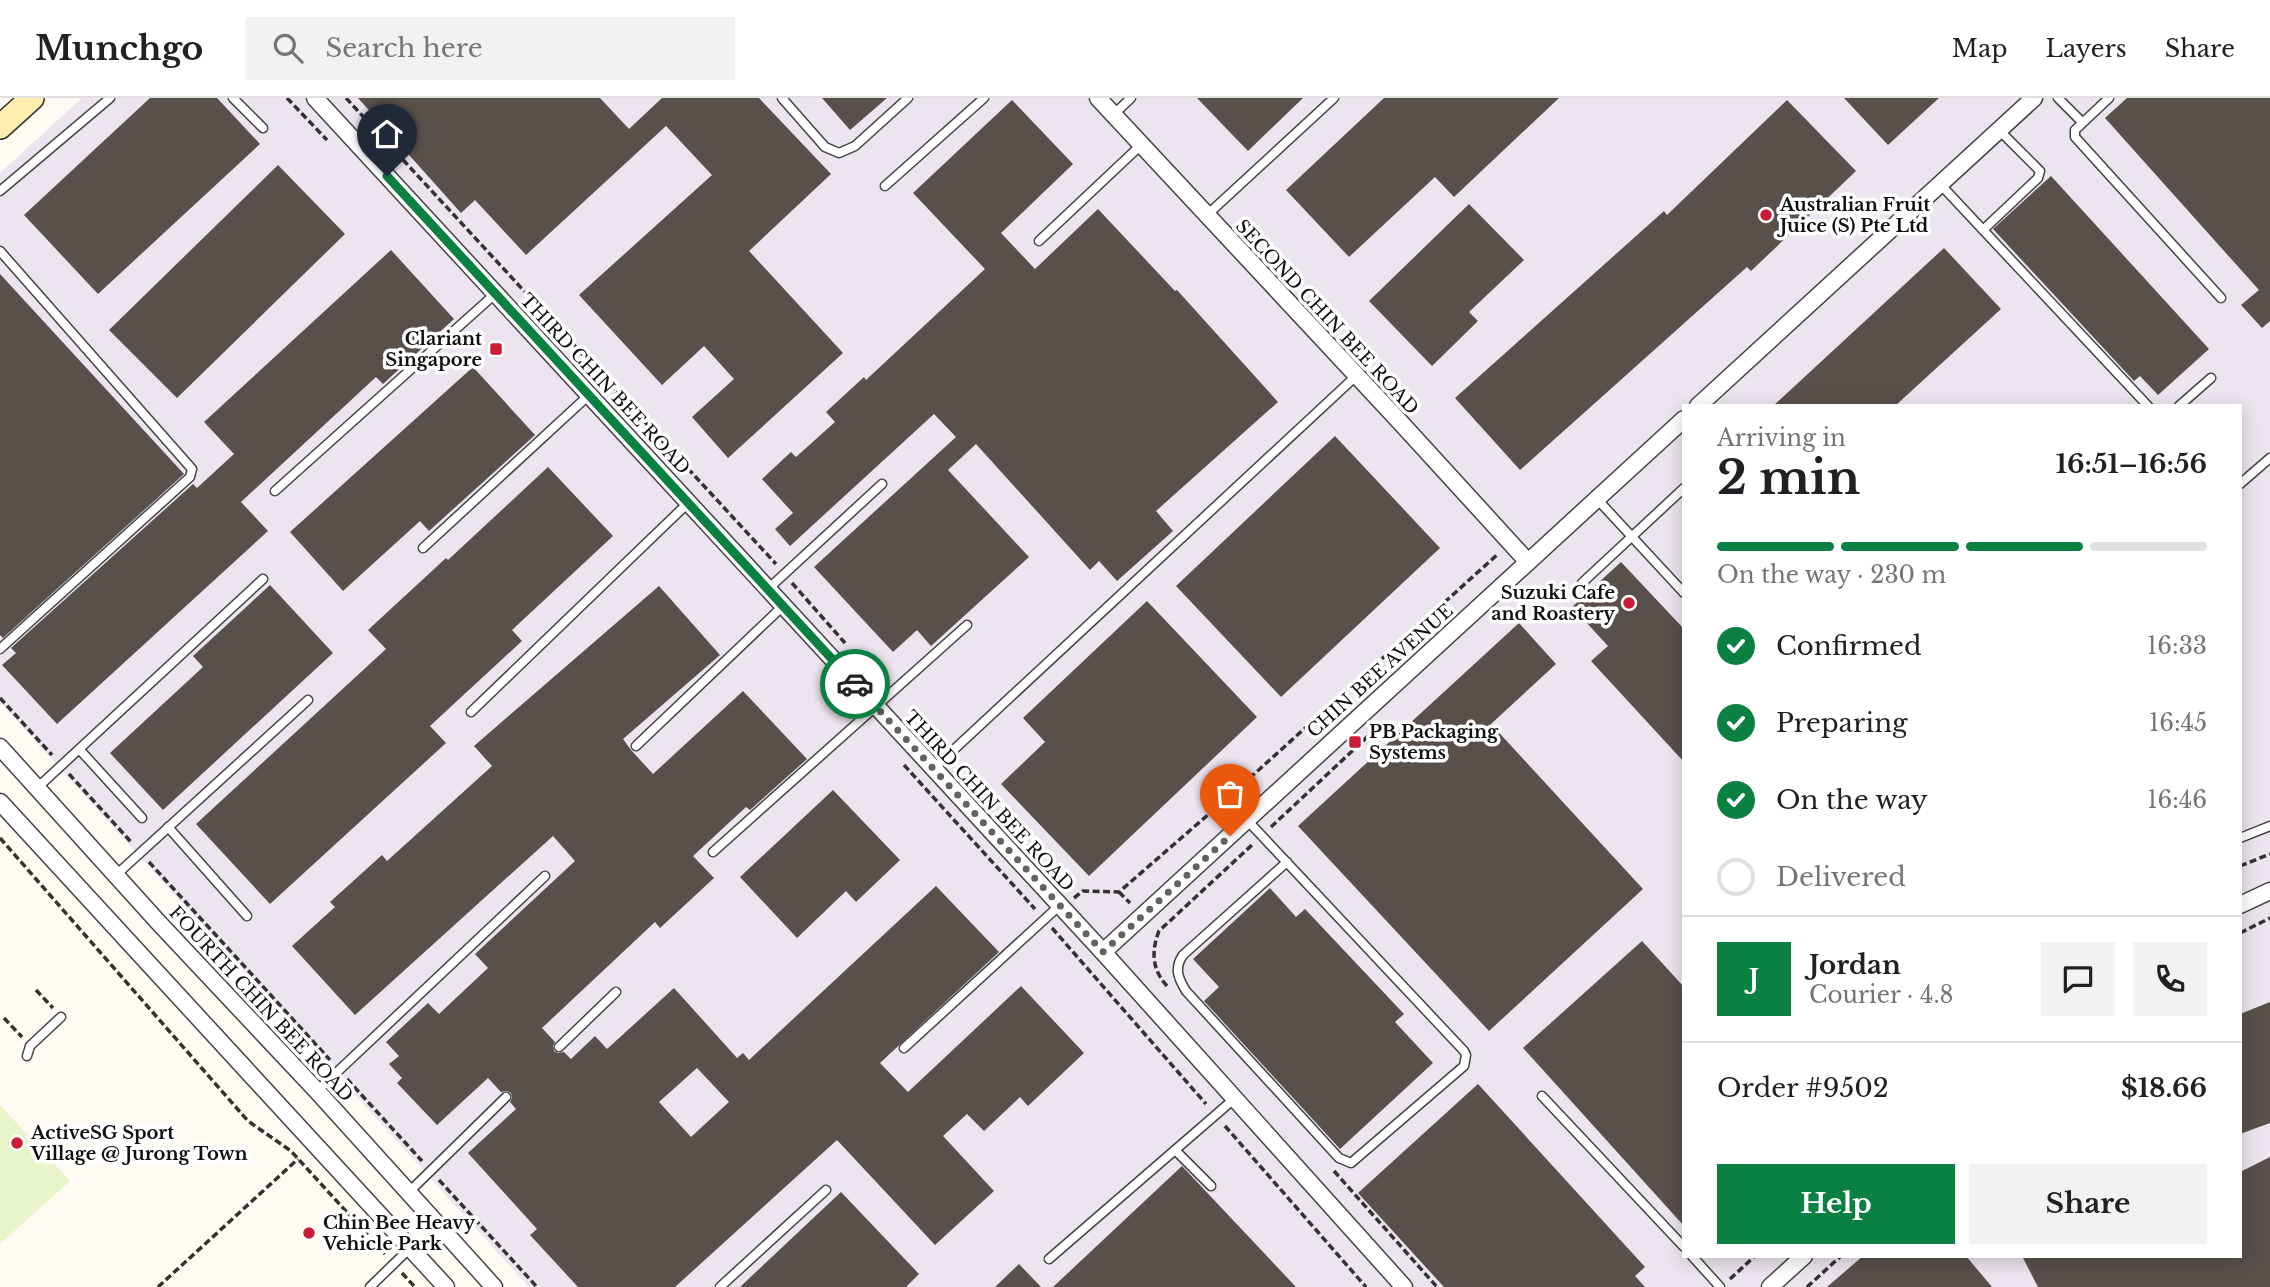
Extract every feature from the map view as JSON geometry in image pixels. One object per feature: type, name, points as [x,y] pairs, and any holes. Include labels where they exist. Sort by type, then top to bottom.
[{"type":"main road","points":[[0,127],[32,98]]},
{"type":"street","name":"THIRD CHIN BEE ROAD","points":[[314,98],[933,769],[1066,903],[1103,952],[1404,1287]]},
{"type":"street","name":"SECOND CHIN BEE ROAD","points":[[1098,98],[1528,562]]},
{"type":"street","points":[[1703,404],[2034,98]]},
{"type":"street","name":"CHIN BEE AVENUE","points":[[1103,952],[1682,421]]},
{"type":"street","name":"FOURTH CHIN BEE ROAD","points":[[0,747],[494,1287]]},
{"type":"street","points":[[0,802],[446,1287]]},
{"type":"street","points":[[2242,904],[2270,891]]},
{"type":"street","points":[[1770,1287],[1802,1258]]},
{"type":"lane","points":[[0,191],[110,98]]},
{"type":"lane","points":[[233,98],[263,128]]},
{"type":"lane","points":[[782,98],[825,148],[839,153],[855,146],[908,98]]},
{"type":"lane","points":[[885,186],[984,98]]},
{"type":"lane","points":[[1113,115],[1131,98]]},
{"type":"lane","points":[[1207,215],[1334,98]]},
{"type":"lane","points":[[2058,98],[2082,122]]},
{"type":"lane","points":[[2109,98],[2074,131],[2078,141],[2221,298]]},
{"type":"lane","points":[[1983,230],[2039,174],[2037,168],[1999,130]]},
{"type":"lane","points":[[1039,241],[1141,145]]},
{"type":"lane","points":[[1940,184],[2146,404]]},
{"type":"lane","points":[[0,251],[192,469],[190,477],[0,649]]},
{"type":"lane","points":[[275,491],[495,294]]},
{"type":"lane","points":[[933,769],[1356,376]]},
{"type":"lane","points":[[2181,404],[2211,378]]},
{"type":"lane","points":[[423,548],[589,395]]},
{"type":"lane","points":[[2242,482],[2270,458]]},
{"type":"lane","points":[[768,589],[882,484]]},
{"type":"lane","points":[[1581,583],[1682,490]]},
{"type":"lane","points":[[1597,499],[1682,591]]},
{"type":"lane","points":[[471,712],[688,503]]},
{"type":"lane","points":[[37,788],[263,579]]},
{"type":"lane","points":[[636,746],[783,606]]},
{"type":"lane","points":[[713,852],[967,625]]},
{"type":"lane","points":[[116,875],[308,700]]},
{"type":"lane","points":[[80,750],[142,818]]},
{"type":"lane","points":[[1247,820],[1287,862],[1466,1055],[1464,1066],[1351,1163],[1339,1158],[1186,991],[1177,972],[1177,963],[1183,955],[1287,862]]},
{"type":"lane","points":[[2242,837],[2270,826]]},
{"type":"lane","points":[[168,827],[247,916]]},
{"type":"lane","points":[[317,1091],[545,877]]},
{"type":"lane","points":[[904,1048],[1066,903]]},
{"type":"lane","points":[[559,1047],[616,992]]},
{"type":"lane","points":[[27,1056],[30,1046],[61,1017]]},
{"type":"lane","points":[[1542,1096],[1682,1245]]},
{"type":"lane","points":[[409,1192],[506,1097]]},
{"type":"lane","points":[[1049,1259],[1234,1099]]},
{"type":"lane","points":[[1175,1150],[1211,1186]]},
{"type":"lane","points":[[720,1287],[826,1190]]},
{"type":"lane","points":[[370,1287],[410,1248]]},
{"type":"lane","points":[[1694,1258],[1720,1287]]},
{"type":"path","points":[[346,98],[785,574],[846,644]]},
{"type":"path","points":[[1066,903],[1083,891],[1119,892],[1510,543]]},
{"type":"path","points":[[0,698],[537,1287]]},
{"type":"path","points":[[0,838],[248,1121],[290,1151],[415,1287]]},
{"type":"path","points":[[2242,865],[2270,854]]},
{"type":"path","points":[[2242,932],[2270,918]]},
{"type":"path","points":[[36,990],[61,1017]]},
{"type":"path","points":[[4,1018],[30,1046]]},
{"type":"path","points":[[1215,1115],[1366,1287]]},
{"type":"path","points":[[158,1287],[298,1159]]},
{"type":"path","points":[[1729,1279],[1753,1258]]},
{"type":"path","points":[[1807,1287],[1839,1258]]},
{"type":"shaded area","points":[[82,98],[2270,98],[2270,1287],[529,1287],[0,702],[0,173]]},
{"type":"green space","name":"ActiveSG Sport Village @ Jurong Town","points":[[0,1105],[70,1181],[0,1244]]},
{"type":"building","points":[[150,98],[217,98],[260,144],[98,294],[24,215]]},
{"type":"building","points":[[358,98],[600,98],[629,129],[662,98],[759,98],[831,174],[749,251],[843,353],[728,458],[692,417],[734,379],[704,346],[662,385],[579,295],[712,175],[666,126],[526,255],[475,200],[461,213]]},
{"type":"building","points":[[822,98],[887,98],[850,130]]},
{"type":"building","points":[[1197,98],[1303,98],[1248,151]]},
{"type":"building","points":[[1384,98],[1559,98],[1454,197],[1435,177],[1349,257],[1286,190]]},
{"type":"building","points":[[1844,98],[1939,98],[1888,145]]},
{"type":"building","points":[[2127,98],[2270,98],[2270,321],[2262,328],[2241,305],[2259,290],[2105,118]]},
{"type":"building","points":[[1012,100],[1073,164],[1001,233],[1035,269],[1098,209],[1175,291],[1177,290],[1278,402],[1156,511],[1173,531],[1117,581],[1099,561],[1090,570],[976,444],[948,470],[1029,557],[931,646],[917,630],[893,652],[814,567],[956,437],[934,414],[790,546],[775,529],[793,513],[762,479],[791,452],[796,457],[835,422],[826,412],[864,377],[866,380],[985,269],[913,193]]},
{"type":"building","points":[[1787,100],[1856,171],[1751,271],[1747,267],[1520,470],[1455,398],[1664,211],[1667,215]]},
{"type":"building","points":[[278,165],[345,234],[177,398],[109,330]]},
{"type":"building","points":[[2051,176],[2209,349],[2158,395],[2140,376],[2134,381],[1993,229]]},
{"type":"building","points":[[1469,204],[1524,260],[1469,312],[1478,321],[1432,366],[1369,301]]},
{"type":"building","points":[[1944,248],[2001,309],[1897,404],[1775,404]]},
{"type":"building","points":[[391,250],[454,319],[383,384],[376,377],[241,502],[268,531],[57,724],[2,665],[16,653],[11,648],[193,484],[197,488],[234,454],[204,422]]},
{"type":"building","points":[[0,274],[184,474],[3,638],[0,635]]},
{"type":"building","points":[[473,367],[535,435],[429,531],[420,521],[343,591],[290,532]]},
{"type":"building","points":[[1335,436],[1440,548],[1281,697],[1176,586]]},
{"type":"building","points":[[548,467],[613,536],[512,630],[522,641],[430,726],[446,743],[270,904],[196,824],[386,649],[368,630]]},
{"type":"building","points":[[1621,562],[1682,627],[1682,760],[1591,661],[1608,646],[1572,607]]},
{"type":"building","points":[[270,585],[333,653],[163,810],[110,753],[203,667],[193,656]]},
{"type":"building","points":[[659,586],[720,655],[623,739],[631,750],[653,774],[743,691],[807,759],[750,810],[746,807],[693,856],[714,878],[660,928],[655,922],[542,1028],[555,1042],[554,1051],[564,1052],[571,1059],[595,1036],[607,1049],[674,988],[737,1058],[743,1053],[749,1060],[936,886],[999,952],[880,1063],[908,1092],[1021,986],[1084,1053],[1028,1106],[1020,1097],[984,1131],[967,1114],[943,1136],[994,1191],[935,1245],[837,1140],[675,1287],[578,1287],[530,1235],[537,1229],[468,1153],[516,1109],[510,1102],[511,1093],[501,1092],[488,1078],[437,1125],[397,1083],[402,1078],[389,1064],[399,1056],[386,1042],[428,1003],[439,1014],[488,968],[475,954],[575,861],[553,836],[355,1015],[292,946],[335,907],[330,902],[382,855],[387,861],[492,766],[474,746]],"holes":[[[697,1068],[729,1102],[691,1137],[659,1102]]]},
{"type":"building","points":[[1147,601],[1257,717],[1089,876],[1001,784],[1045,742],[1023,718]]},
{"type":"building","points":[[1519,623],[1556,664],[1491,724],[1643,889],[1489,1031],[1298,826]]},
{"type":"building","points":[[833,790],[900,860],[856,902],[846,891],[797,938],[740,877]]},
{"type":"building","points":[[1270,888],[1296,917],[1305,909],[1404,1014],[1395,1022],[1433,1063],[1340,1149],[1204,1001],[1219,987],[1193,959]]},
{"type":"building","points":[[1642,941],[1682,985],[1682,1224],[1523,1048]]},
{"type":"building","points":[[2270,1002],[2270,1123],[2242,1133],[2242,1013]]},
{"type":"building","points":[[1478,1084],[1645,1267],[1635,1276],[1645,1287],[1444,1287],[1358,1193]]},
{"type":"building","points":[[2270,1157],[2270,1287],[2038,1287],[2023,1258],[2242,1258],[2242,1171]]},
{"type":"building","points":[[1182,1166],[1296,1287],[1053,1287]]},
{"type":"building","points":[[841,1192],[919,1274],[906,1287],[740,1287]]},
{"type":"building","points":[[1861,1258],[1968,1258],[1992,1287],[1827,1287]]},
{"type":"building","points":[[1019,1264],[1041,1287],[995,1287]]},
{"type":"way so far","points":[[855,684],[1103,952],[1230,836]]},
{"type":"place","name":"Australian Fruit Juice (S) Pte Ltd","points":[[1766,215]]},
{"type":"place","name":"Clariant Singapore","points":[[496,349]]},
{"type":"place","name":"Suzuki Cafe and Roastery","points":[[1629,603]]},
{"type":"place","name":"PB Packaging Systems","points":[[1355,742]]},
{"type":"place","name":"ActiveSG Sport Village @ Jurong Town","points":[[17,1143]]},
{"type":"place","name":"Chin Bee Heavy Vehicle Park","points":[[309,1233]]},
{"type":"route","points":[[387,176],[855,684]]}]
